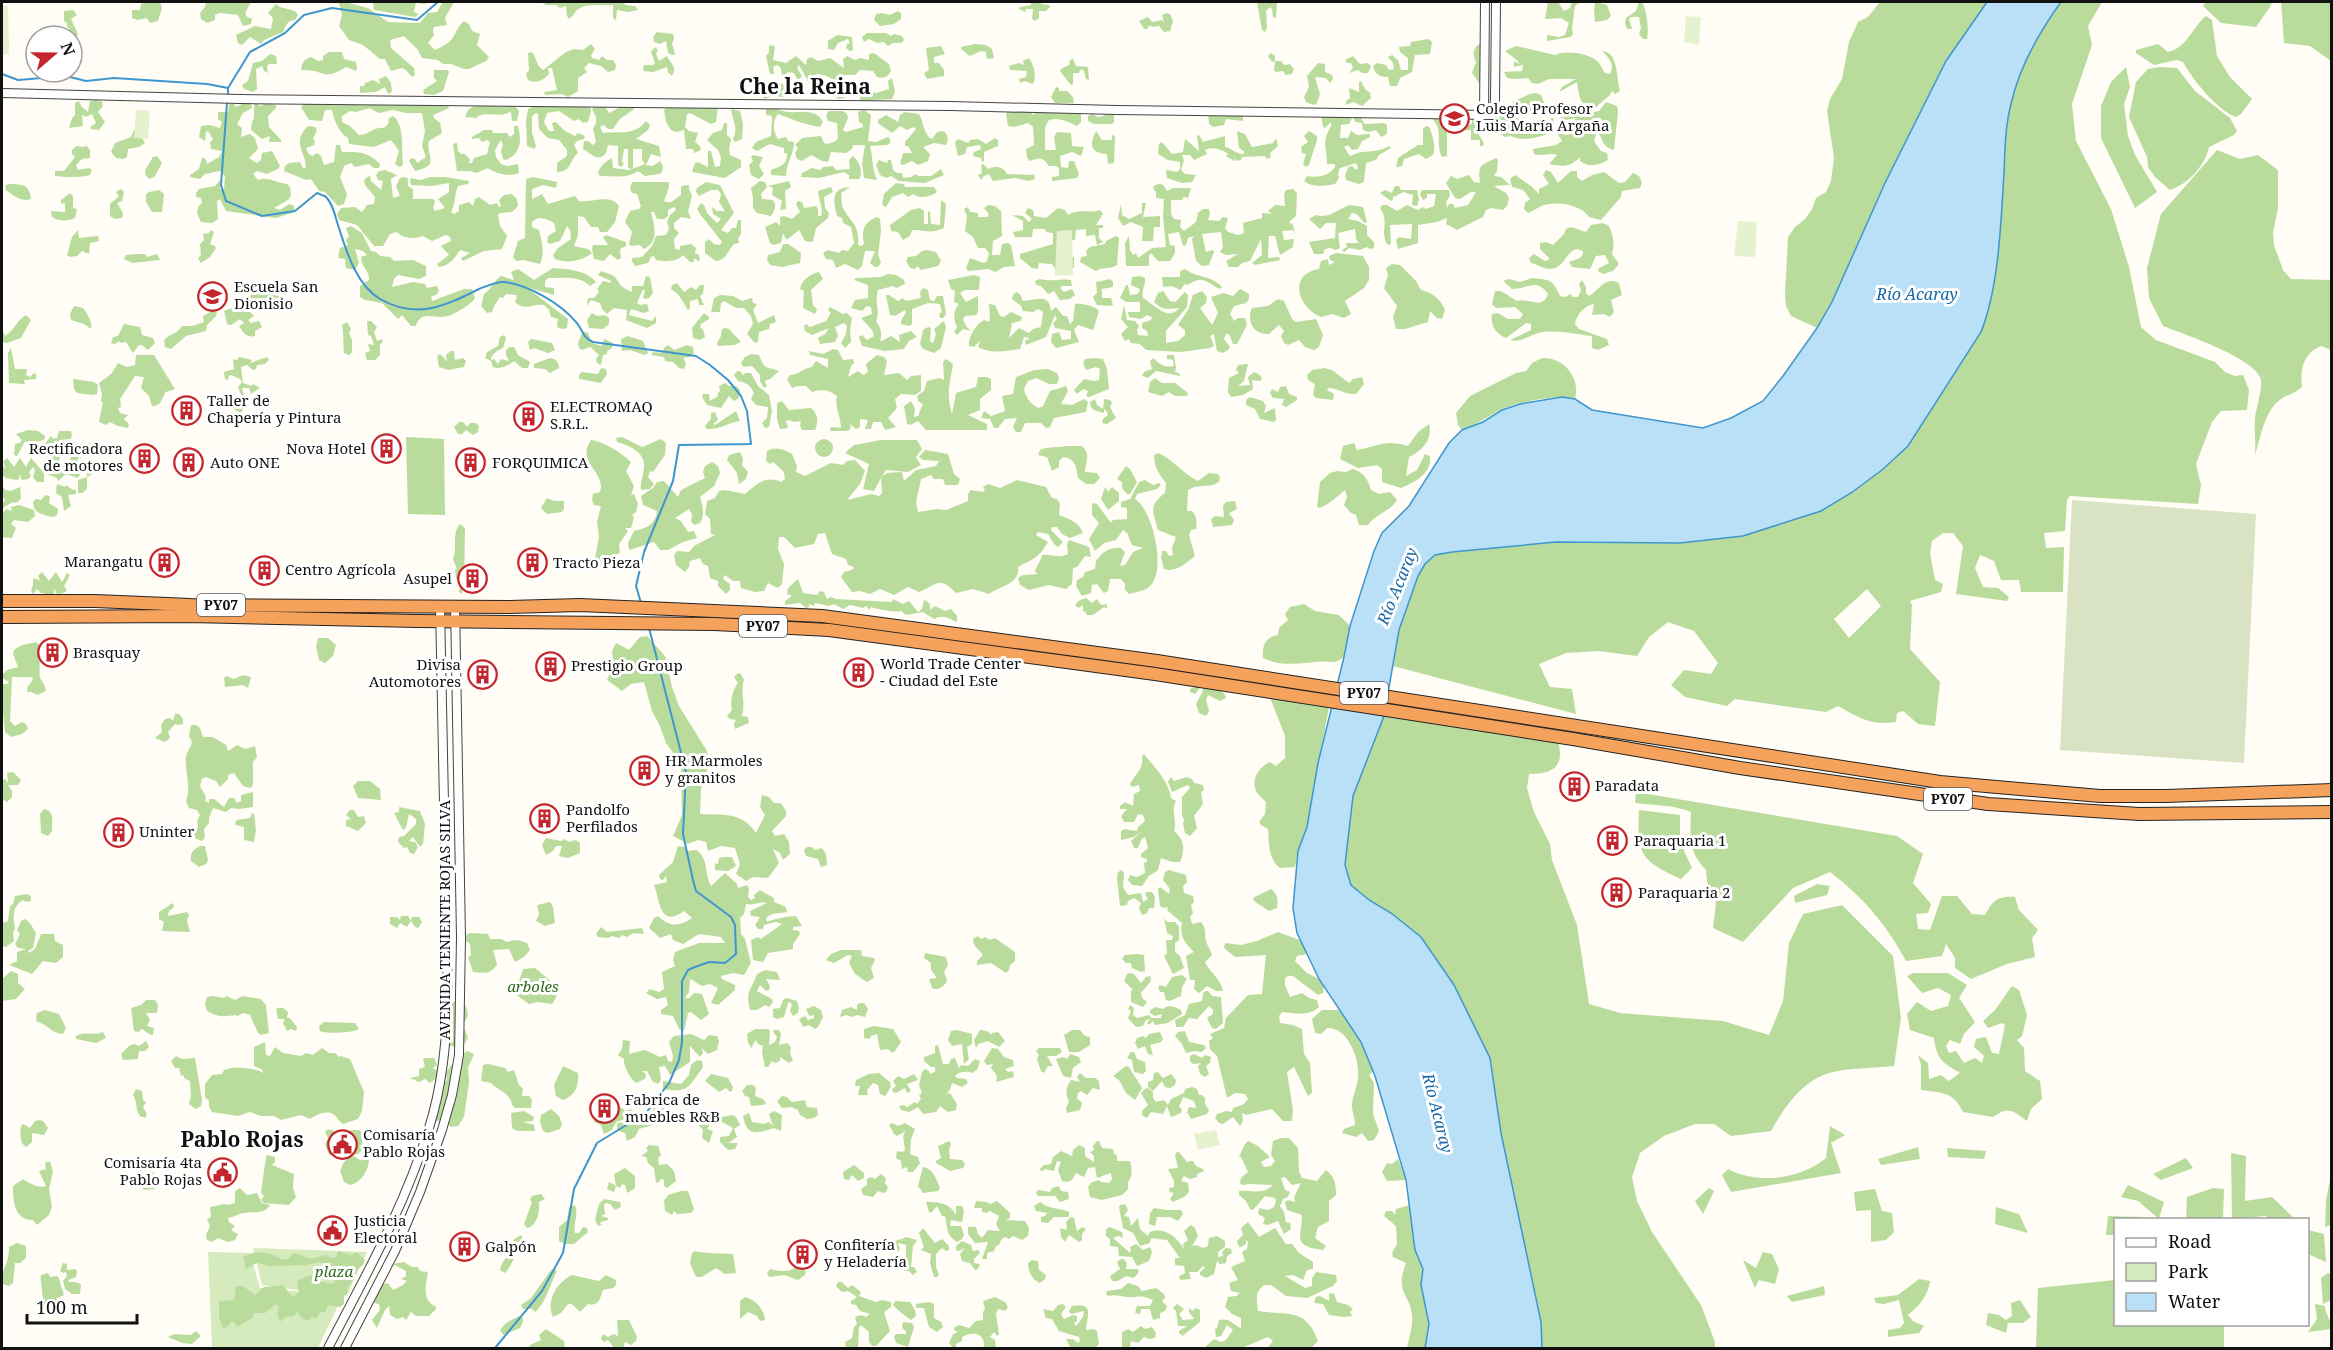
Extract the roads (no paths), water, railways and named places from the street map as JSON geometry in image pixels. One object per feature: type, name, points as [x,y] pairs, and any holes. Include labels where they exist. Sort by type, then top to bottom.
[{"type":"highway","name":"PY07","points":[[2,601],[191,605],[440,606],[456,613],[829,630],[1156,667],[1740,768],[1988,804],[2139,814],[2331,812]]},
{"type":"highway","name":"PY07","points":[[2,617],[190,616],[440,621],[456,613],[634,607],[769,612],[830,617],[1156,667],[1570,724],[1940,783],[2074,795],[2166,796],[2331,790]]},
{"type":"street","points":[[1485,2],[1489,115]]},
{"type":"street","points":[[1489,115],[1496,100],[1496,2]]},
{"type":"street","points":[[2,93],[240,99],[950,106],[1489,115]]},
{"type":"street","points":[[440,606],[440,621]]},
{"type":"street","name":"AVENIDA TENIENTE ROJAS SILVA","points":[[345,1348],[395,1251],[420,1192],[452,1095],[459,1055],[461,937],[456,613]]},
{"type":"street","name":"AVENIDA TENIENTE ROJAS SILVA","points":[[327,1348],[381,1248],[400,1204],[429,1128],[445,1056],[448,1001],[440,621]]},
{"type":"water","name":"Río Acaray","points":[[1987,2],[2061,2],[2031,50],[2019,77],[2011,104],[2006,130],[2000,233],[1995,275],[1992,295],[1981,332],[1908,446],[1882,470],[1821,511],[1743,536],[1680,543],[1556,542],[1452,552],[1435,555],[1425,564],[1418,576],[1399,630],[1384,716],[1353,796],[1345,865],[1351,885],[1421,937],[1454,985],[1490,1058],[1501,1133],[1541,1322],[1542,1348],[1425,1348],[1429,1324],[1421,1285],[1423,1269],[1415,1250],[1406,1180],[1375,1076],[1361,1042],[1319,979],[1297,933],[1293,908],[1298,851],[1307,827],[1318,763],[1350,626],[1374,551],[1382,533],[1409,506],[1449,443],[1462,430],[1483,422],[1502,410],[1520,404],[1562,397],[1575,399],[1592,410],[1703,428],[1731,418],[1763,401],[1817,328],[1832,302],[1885,183],[1946,61]]},
{"type":"waterway","points":[[228,97],[228,88],[250,52],[285,33],[304,15],[332,8],[417,20],[438,2]]},
{"type":"waterway","points":[[2,74],[18,80],[66,76],[86,81],[114,78],[207,84],[228,88]]},
{"type":"waterway","points":[[227,102],[221,185],[226,201],[262,216],[295,211],[317,193],[325,196],[332,206],[348,256],[358,276],[364,285],[380,299],[406,309],[419,310],[454,301],[495,283],[515,284],[534,291],[562,308],[576,322],[586,338],[593,342],[696,356],[728,380],[741,396],[747,411],[751,444],[679,445],[673,481],[644,552],[636,586],[641,603]]},
{"type":"waterway","points":[[495,1348],[542,1291],[563,1253],[574,1189],[597,1143],[646,1113],[669,1083],[679,1060],[682,1042],[682,981],[688,970],[709,962],[725,963],[736,954],[735,925],[731,917],[696,891],[693,880],[683,834],[686,772],[649,628]]},
{"type":"place","name":"Colegio Profesor Luis María Argaña","points":[[1455,118]]},
{"type":"place","name":"Escuela San Dionisio","points":[[213,296]]},
{"type":"place","name":"Taller de Chapería y Pintura","points":[[186,410]]},
{"type":"place","name":"ELECTROMAQ S.R.L.","points":[[529,416]]},
{"type":"place","name":"Nova Hotel","points":[[387,449]]},
{"type":"place","name":"Rectificadora de motores","points":[[144,458]]},
{"type":"place","name":"Auto ONE","points":[[189,463]]},
{"type":"place","name":"FORQUIMICA","points":[[471,463]]},
{"type":"place","name":"Marangatu","points":[[164,562]]},
{"type":"place","name":"Tracto Pieza","points":[[532,563]]},
{"type":"place","name":"Centro Agrícola","points":[[264,570]]},
{"type":"place","name":"Asupel","points":[[473,579]]},
{"type":"place","name":"Brasquay","points":[[52,653]]},
{"type":"place","name":"Prestigio Group","points":[[550,666]]},
{"type":"place","name":"World Trade Center - Ciudad del Este","points":[[859,673]]},
{"type":"place","name":"Divisa Automotores","points":[[482,674]]},
{"type":"place","name":"HR Marmoles y granitos","points":[[644,770]]},
{"type":"place","name":"Paradata","points":[[1574,786]]},
{"type":"place","name":"Pandolfo Perfilados","points":[[545,819]]},
{"type":"place","name":"Uninter","points":[[118,832]]},
{"type":"place","name":"Paraquaria 1","points":[[1613,841]]},
{"type":"place","name":"Paraquaria 2","points":[[1617,893]]},
{"type":"place","name":"Fabrica de muebles R&B","points":[[604,1109]]},
{"type":"place","name":"Comisaría Pablo Rojas","points":[[342,1144]]},
{"type":"place","name":"Comisaría 4ta Pablo Rojas","points":[[223,1172]]},
{"type":"place","name":"Justicia Electoral","points":[[333,1230]]},
{"type":"place","name":"Galpón","points":[[464,1247]]},
{"type":"place","name":"Confitería y Heladería","points":[[803,1254]]},
{"type":"district","name":"Che la Reina","points":[[805,87]]},
{"type":"district","name":"Pablo Rojas","points":[[242,1140]]},
{"type":"park label","name":"arboles","points":[[533,987]]},
{"type":"park label","name":"plaza","points":[[334,1272]]}]
